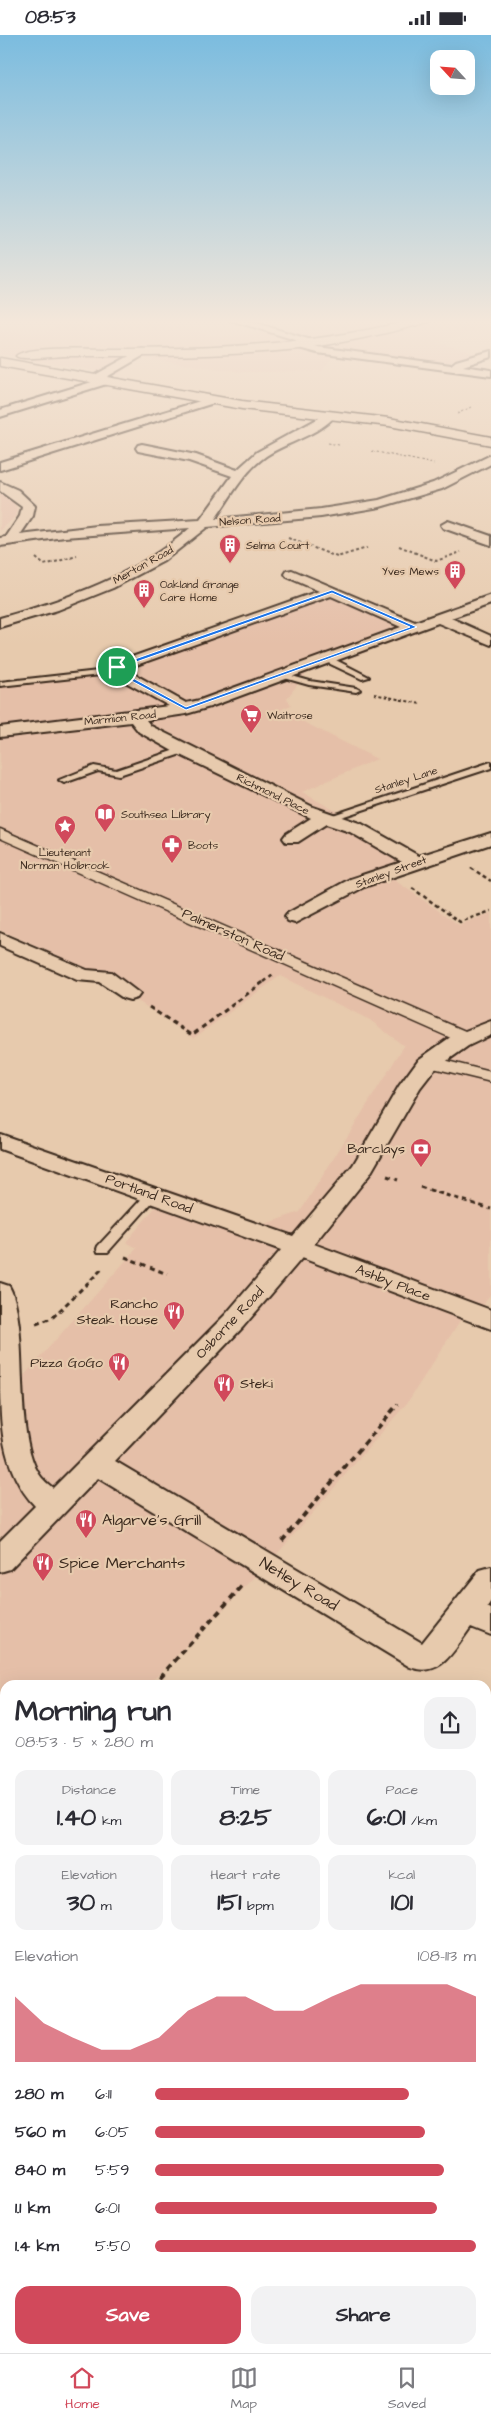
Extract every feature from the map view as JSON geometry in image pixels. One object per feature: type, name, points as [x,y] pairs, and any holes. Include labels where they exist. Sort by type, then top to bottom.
[{"type":"main road","points":[[430,428],[491,441]]},
{"type":"street","points":[[0,466],[122,428]]},
{"type":"street","name":"Merton Road","points":[[0,623],[95,590],[126,576],[171,550],[202,524],[240,475],[264,452],[307,428]]},
{"type":"street","points":[[142,448],[201,460],[240,475]]},
{"type":"street","name":"Nelson Road","points":[[6,541],[92,531],[247,521],[318,514],[378,504],[425,491],[472,470],[491,459]]},
{"type":"street","points":[[0,486],[14,493],[29,506],[29,515],[6,541]]},
{"type":"street","points":[[448,525],[490,540]]},
{"type":"street","points":[[292,574],[414,627]]},
{"type":"street","points":[[186,709],[116,671],[117,667],[332,591]]},
{"type":"street","name":"Marmion Road","points":[[0,732],[135,717],[186,709],[491,599]]},
{"type":"street","points":[[438,618],[491,641]]},
{"type":"street","name":"Richmond Place","points":[[135,717],[145,729],[184,750],[326,818],[356,828],[417,863]]},
{"type":"street","points":[[292,839],[326,818]]},
{"type":"street","name":"Palmerston Road","points":[[0,833],[466,1038]]},
{"type":"street","name":"Stanley Street","points":[[295,917],[357,883],[491,838]]},
{"type":"street","points":[[0,939],[84,976],[104,976],[130,994]]},
{"type":"street","points":[[431,1062],[466,1038],[491,1027]]},
{"type":"street","points":[[431,1062],[491,1077]]},
{"type":"street","name":"Osborne Road","points":[[0,1560],[234,1321],[362,1169],[410,1086],[431,1062]]},
{"type":"street","name":"Portland Road","points":[[0,1141],[298,1247]]},
{"type":"street","name":"Ashby Place","points":[[298,1247],[490,1318]]},
{"type":"street","points":[[0,1292],[4,1335],[6,1433],[13,1454],[27,1480],[54,1506]]},
{"type":"street","name":"Netley Road","points":[[96,1463],[425,1659],[478,1617]]},
{"type":"street","points":[[478,1617],[491,1579]]},
{"type":"lane","points":[[328,659],[366,677]]},
{"type":"lane","points":[[0,683],[116,671]]},
{"type":"lane","points":[[284,675],[309,683],[356,690]]},
{"type":"lane","points":[[64,780],[97,769],[116,773],[184,750]]},
{"type":"lane","name":"Stanley Lane","points":[[326,818],[491,765]]},
{"type":"lane","points":[[103,1249],[152,1195]]},
{"type":"path","points":[[372,451],[472,470]]},
{"type":"path","points":[[247,521],[337,557],[367,548]]},
{"type":"path","points":[[399,546],[436,561],[468,550]]},
{"type":"path","points":[[356,690],[421,704]]},
{"type":"path","points":[[389,873],[460,922],[491,911]]},
{"type":"path","points":[[130,994],[192,1035],[275,974]]},
{"type":"path","points":[[420,1187],[491,1209]]},
{"type":"path","points":[[117,1254],[167,1274]]},
{"type":"path","points":[[4,1335],[52,1318],[104,1267]]},
{"type":"path","points":[[158,1680],[263,1563],[398,1404]]},
{"type":"shaded area","points":[[0,493],[12,500],[17,508],[16,516],[0,531]]},
{"type":"shaded area","points":[[335,596],[417,633],[306,674],[287,698],[291,705],[280,710],[377,759],[302,792],[416,856],[380,870],[459,925],[491,913],[491,1293],[474,1320],[463,1316],[407,1403],[272,1560],[153,1680],[0,1680],[0,1292],[5,1397],[137,1248],[126,1242],[170,1190],[265,1224],[300,1212],[404,1046],[370,1020],[280,976],[194,1038],[92,971],[0,930],[0,685],[113,672]]},
{"type":"place","name":"Selma Court","points":[[230,564]]},
{"type":"place","name":"Yves Mews","points":[[455,590]]},
{"type":"place","name":"Oakland Grange Care Home","points":[[144,609]]},
{"type":"place","name":"Waitrose","points":[[251,734]]},
{"type":"place","name":"Southsea LIbrary","points":[[105,833]]},
{"type":"place","name":"Lieutenant Norman Holbrook","points":[[65,845]]},
{"type":"place","name":"Boots","points":[[172,864]]},
{"type":"place","name":"Barclays","points":[[421,1168]]},
{"type":"place","name":"Rancho Steak House","points":[[174,1331]]},
{"type":"place","name":"Pizza GoGo","points":[[119,1382]]},
{"type":"place","name":"Steki","points":[[224,1403]]},
{"type":"place","name":"Algarve's Grill","points":[[86,1539]]},
{"type":"place","name":"Spice Merchants","points":[[43,1582]]},
{"type":"route","points":[[332,591],[414,627],[186,709],[116,671],[117,667],[332,591]]}]
